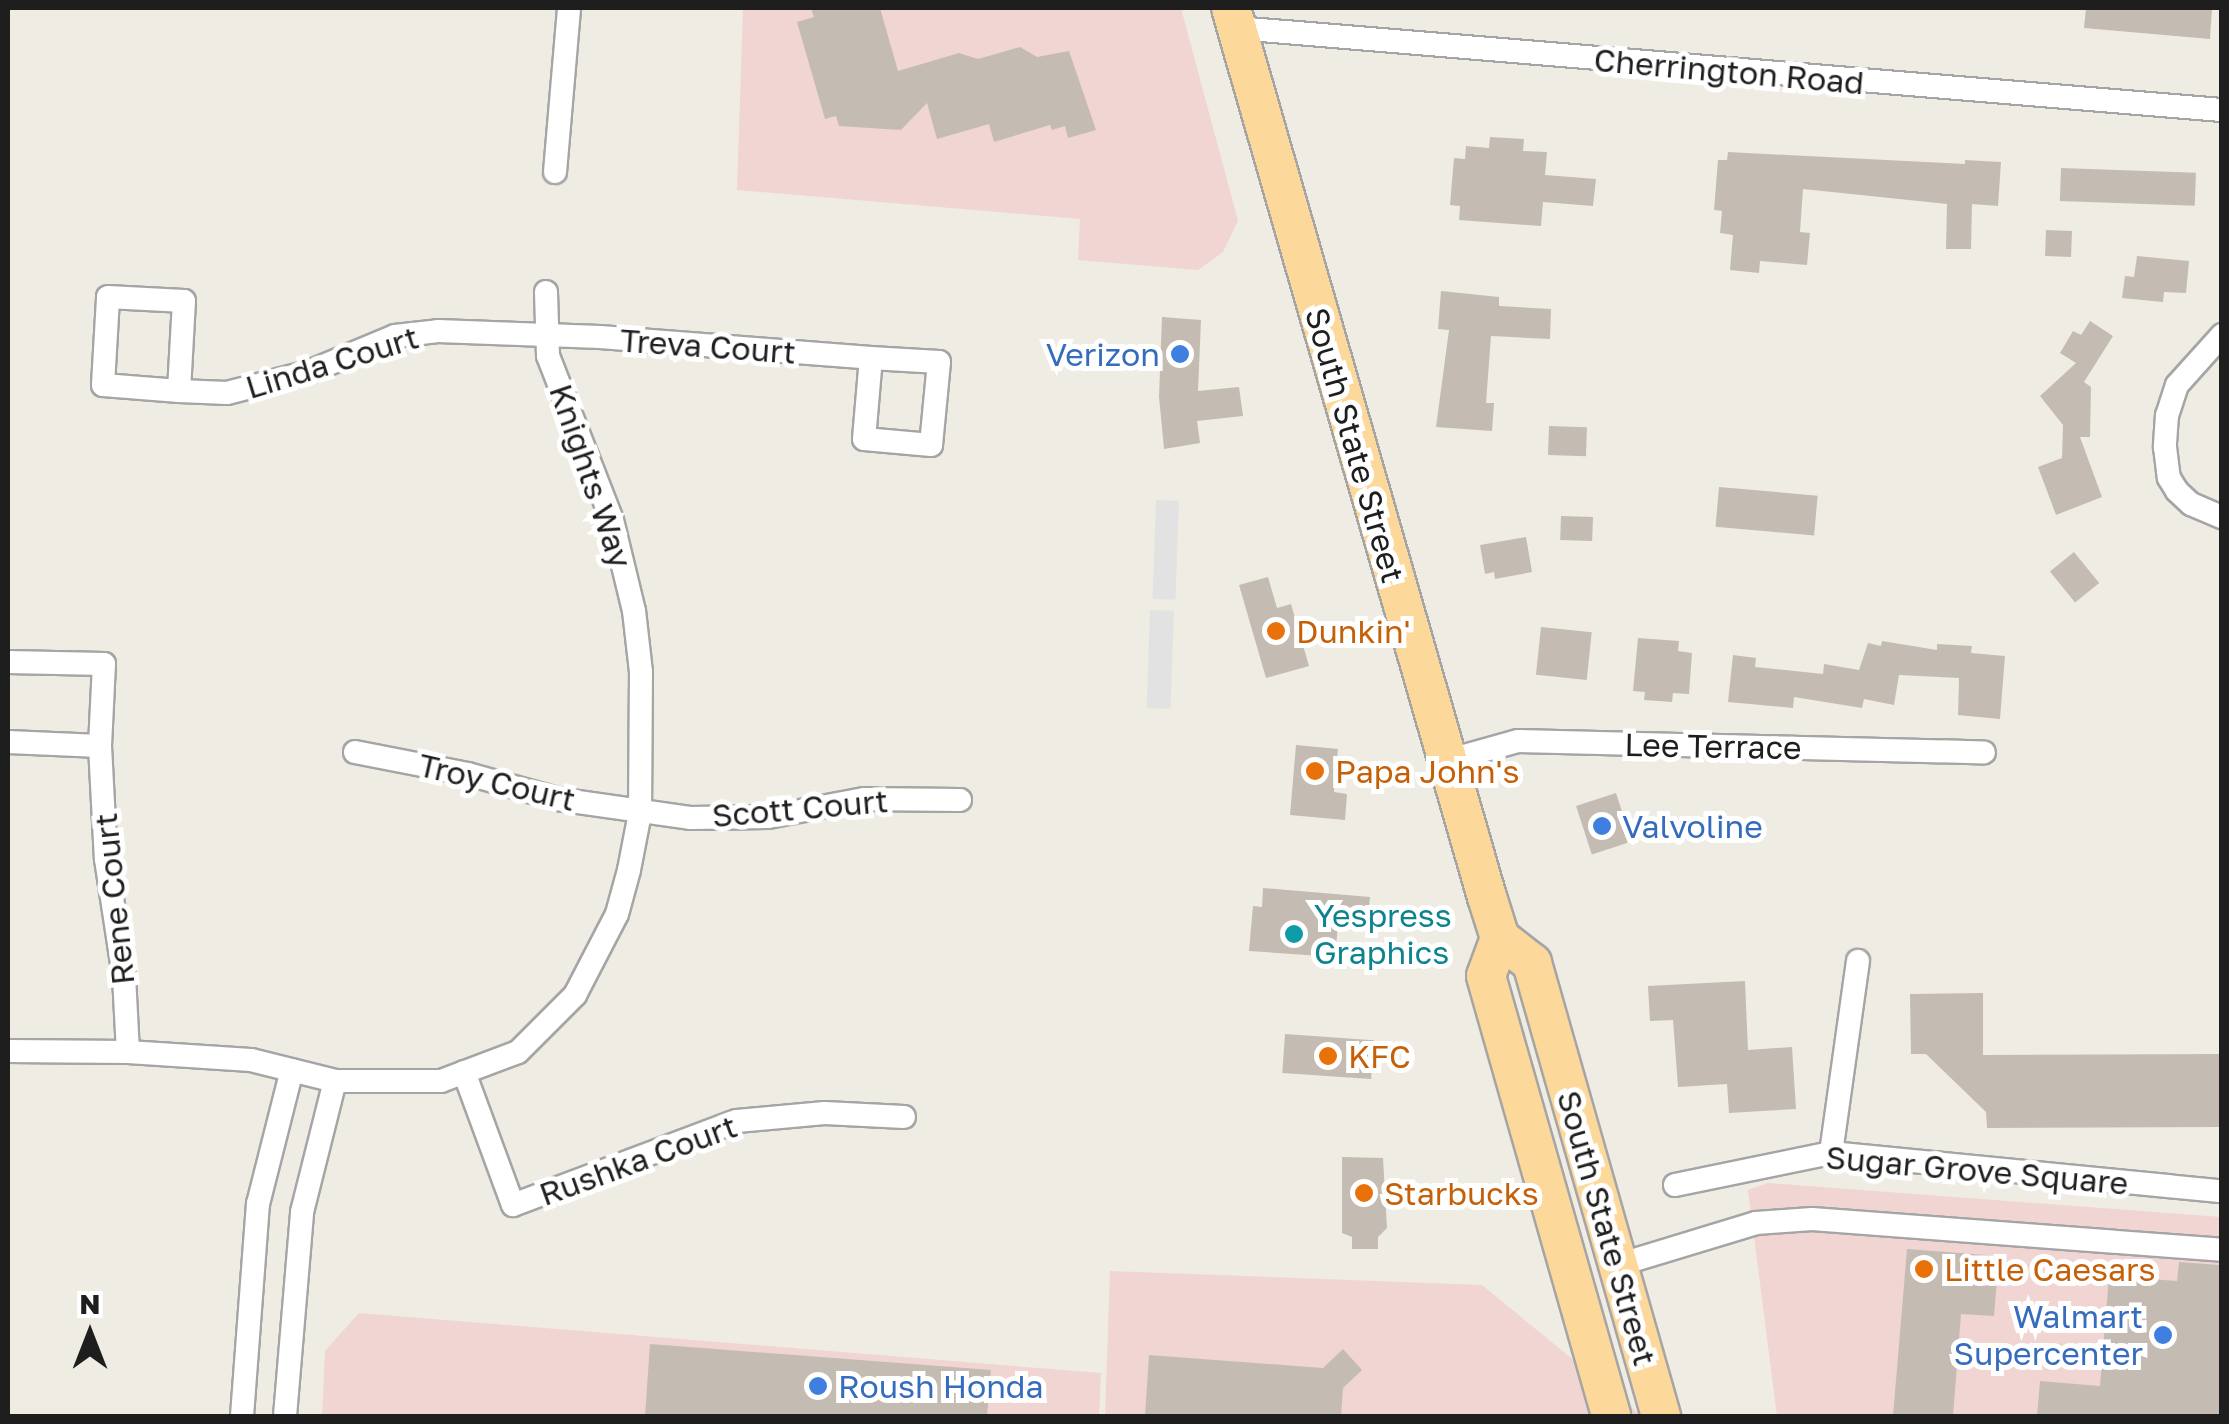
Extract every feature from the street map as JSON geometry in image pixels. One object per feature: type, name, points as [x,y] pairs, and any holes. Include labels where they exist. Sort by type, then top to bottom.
[{"type":"main road","name":"South State Street","points":[[1234,18],[1500,938],[1532,963],[1661,1416]]},
{"type":"main road","points":[[1500,938],[1486,976],[1511,980],[1536,1048],[1568,1091]]},
{"type":"main road","name":"South State Street","points":[[1486,976],[1610,1416]]},
{"type":"main road","points":[[1507,1052],[1551,1106],[1587,1245],[1618,1264]]},
{"type":"main road","points":[[1571,1277],[1592,1287],[1603,1299],[1636,1416]]},
{"type":"street","points":[[555,172],[570,8]]},
{"type":"street","name":"Cherrington Road","points":[[1234,18],[2222,110]]},
{"type":"street","name":"Knights Way","points":[[8,1051],[128,1052],[251,1060],[335,1081],[442,1081],[518,1052],[539,1035],[575,994],[617,914],[640,812],[641,672],[632,600],[612,520],[548,356],[546,292]]},
{"type":"street","name":"Linda Court","points":[[179,391],[184,300],[108,296],[103,385],[179,391],[227,393],[309,372],[395,336],[438,332],[545,335]]},
{"type":"street","points":[[2222,334],[2177,385],[2167,416],[2165,447],[2169,478],[2177,491],[2191,504],[2222,517]]},
{"type":"street","name":"Treva Court","points":[[545,335],[939,362],[930,445],[864,439],[870,358]]},
{"type":"street","name":"Rene Court","points":[[8,662],[104,664],[100,746],[106,858],[124,976],[128,1052]]},
{"type":"street","name":"Lee Terrace","points":[[1446,761],[1518,741],[1984,752]]},
{"type":"street","points":[[8,742],[100,746]]},
{"type":"street","name":"Troy Court","points":[[354,752],[468,774],[558,799],[640,812]]},
{"type":"street","name":"Scott Court","points":[[640,812],[690,818],[768,817],[864,799],[960,800]]},
{"type":"street","points":[[1831,1153],[1858,962]]},
{"type":"street","points":[[242,1416],[258,1204],[292,1070]]},
{"type":"street","name":"Rushka Court","points":[[464,1072],[513,1205],[737,1122],[825,1113],[904,1117]]},
{"type":"street","points":[[285,1416],[302,1212],[335,1081]]},
{"type":"street","name":"Sugar Grove Square","points":[[1675,1185],[1831,1153],[2222,1191]]},
{"type":"street","points":[[1618,1264],[1756,1224],[1812,1220],[2222,1250]]},
{"type":"shaded area","points":[[743,8],[1181,8],[1238,221],[1223,252],[1198,270],[1078,260],[1080,219],[737,190]]},
{"type":"shaded area","points":[[1156,500],[1179,501],[1176,600],[1153,599]]},
{"type":"shaded area","points":[[1150,610],[1174,611],[1171,709],[1147,708]]},
{"type":"shaded area","points":[[1768,1183],[2221,1217],[2221,1416],[1777,1416],[1748,1190]]},
{"type":"shaded area","points":[[1110,1271],[1482,1285],[1642,1416],[1105,1416]]},
{"type":"shaded area","points":[[359,1313],[1101,1373],[1099,1416],[322,1416],[325,1351]]},
{"type":"building","points":[[811,8],[880,8],[898,71],[959,53],[978,59],[1020,47],[1037,57],[1069,51],[1096,130],[1068,138],[1065,126],[1052,130],[1050,125],[994,142],[989,124],[937,139],[927,103],[901,130],[839,126],[836,116],[825,119],[797,22],[814,17]]},
{"type":"building","points":[[2086,8],[2212,8],[2210,39],[2084,28]]},
{"type":"building","points":[[1490,137],[1524,139],[1523,151],[1547,152],[1545,175],[1596,179],[1593,206],[1543,202],[1541,226],[1459,220],[1460,206],[1450,205],[1454,158],[1465,159],[1466,146],[1489,148]]},
{"type":"building","points":[[1728,152],[1965,164],[1965,160],[2001,162],[1998,206],[1972,204],[1971,249],[1946,249],[1947,204],[1803,189],[1800,232],[1810,233],[1807,265],[1760,261],[1759,273],[1730,270],[1733,235],[1720,233],[1722,211],[1714,210],[1718,160],[1727,160]]},
{"type":"building","points":[[2061,168],[2196,173],[2195,206],[2060,201]]},
{"type":"building","points":[[2046,230],[2072,231],[2071,257],[2045,256]]},
{"type":"building","points":[[2137,256],[2189,261],[2186,293],[2164,292],[2163,302],[2122,298],[2125,276],[2134,277]]},
{"type":"building","points":[[1441,291],[1499,297],[1499,306],[1551,309],[1550,339],[1491,336],[1486,403],[1494,403],[1492,431],[1436,427],[1449,330],[1438,329]]},
{"type":"building","name":"Verizon","points":[[1162,317],[1201,320],[1198,391],[1239,387],[1243,416],[1197,421],[1200,443],[1164,449],[1159,397]]},
{"type":"building","points":[[2090,321],[2113,336],[2084,382],[2091,387],[2090,437],[2080,437],[2102,497],[2056,515],[2038,467],[2062,458],[2063,425],[2040,396],[2076,363],[2060,353],[2073,331],[2081,335]]},
{"type":"building","points":[[1549,426],[1587,427],[1586,456],[1548,455]]},
{"type":"building","points":[[1719,487],[1818,496],[1814,535],[1716,527]]},
{"type":"building","points":[[1561,516],[1593,517],[1592,541],[1560,540]]},
{"type":"building","points":[[1526,537],[1532,572],[1495,579],[1494,572],[1485,574],[1480,545]]},
{"type":"building","points":[[2074,552],[2099,583],[2075,603],[2050,572]]},
{"type":"building","name":"Dunkin'","points":[[1268,577],[1277,608],[1291,604],[1309,666],[1266,678],[1239,585]]},
{"type":"building","points":[[1541,627],[1592,632],[1587,680],[1536,675]]},
{"type":"building","points":[[1638,638],[1679,641],[1678,651],[1692,653],[1689,694],[1673,693],[1672,702],[1644,700],[1645,692],[1633,691]]},
{"type":"building","points":[[1882,641],[1937,650],[1937,644],[1972,646],[1971,653],[2005,656],[2000,719],[1958,715],[1959,678],[1899,675],[1894,705],[1864,699],[1862,708],[1794,697],[1793,708],[1728,702],[1733,655],[1756,658],[1755,667],[1823,674],[1824,664],[1859,670],[1868,643],[1881,646]]},
{"type":"building","name":"Papa John's","points":[[1296,745],[1338,749],[1334,792],[1347,794],[1345,820],[1290,815]]},
{"type":"building","name":"Valvoline","points":[[1616,793],[1632,842],[1592,854],[1576,806]]},
{"type":"building","name":"Yespress Graphics","points":[[1263,888],[1370,897],[1368,917],[1339,915],[1335,957],[1249,951],[1253,906],[1262,907]]},
{"type":"building","points":[[1745,981],[1748,1050],[1792,1047],[1796,1109],[1729,1113],[1727,1084],[1678,1087],[1673,1020],[1650,1021],[1648,986]]},
{"type":"building","points":[[1983,993],[1983,1055],[2222,1054],[2222,1127],[1987,1128],[1986,1112],[1926,1054],[1911,1054],[1910,994]]},
{"type":"building","name":"KFC","points":[[1285,1034],[1374,1040],[1371,1079],[1282,1073]]},
{"type":"building","name":"Starbucks","points":[[1342,1157],[1383,1158],[1387,1228],[1378,1237],[1378,1249],[1352,1249],[1352,1237],[1342,1233]]},
{"type":"building","points":[[1907,1249],[1999,1256],[1994,1316],[1961,1314],[1953,1416],[1893,1416]]},
{"type":"building","name":"Walmart Supercenter","points":[[2179,1262],[2219,1265],[2222,1416],[2037,1416],[2040,1381],[2100,1386],[2109,1276],[2177,1281]]},
{"type":"building","name":"Roush Honda","points":[[650,1344],[991,1370],[987,1416],[645,1416]]},
{"type":"building","points":[[1343,1349],[1362,1370],[1343,1388],[1341,1416],[1145,1416],[1149,1355],[1323,1368]]},
{"type":"place","name":"Verizon","points":[[1180,354]]},
{"type":"place","name":"Dunkin'","points":[[1276,631]]},
{"type":"place","name":"Papa John's","points":[[1315,771]]},
{"type":"place","name":"Valvoline","points":[[1602,826]]},
{"type":"place","name":"Yespress Graphics","points":[[1294,934]]},
{"type":"place","name":"KFC","points":[[1328,1056]]},
{"type":"place","name":"Starbucks","points":[[1364,1193]]},
{"type":"place","name":"Little Caesars","points":[[1924,1269]]},
{"type":"place","name":"Walmart Supercenter","points":[[2163,1335]]},
{"type":"place","name":"Roush Honda","points":[[818,1386]]}]
